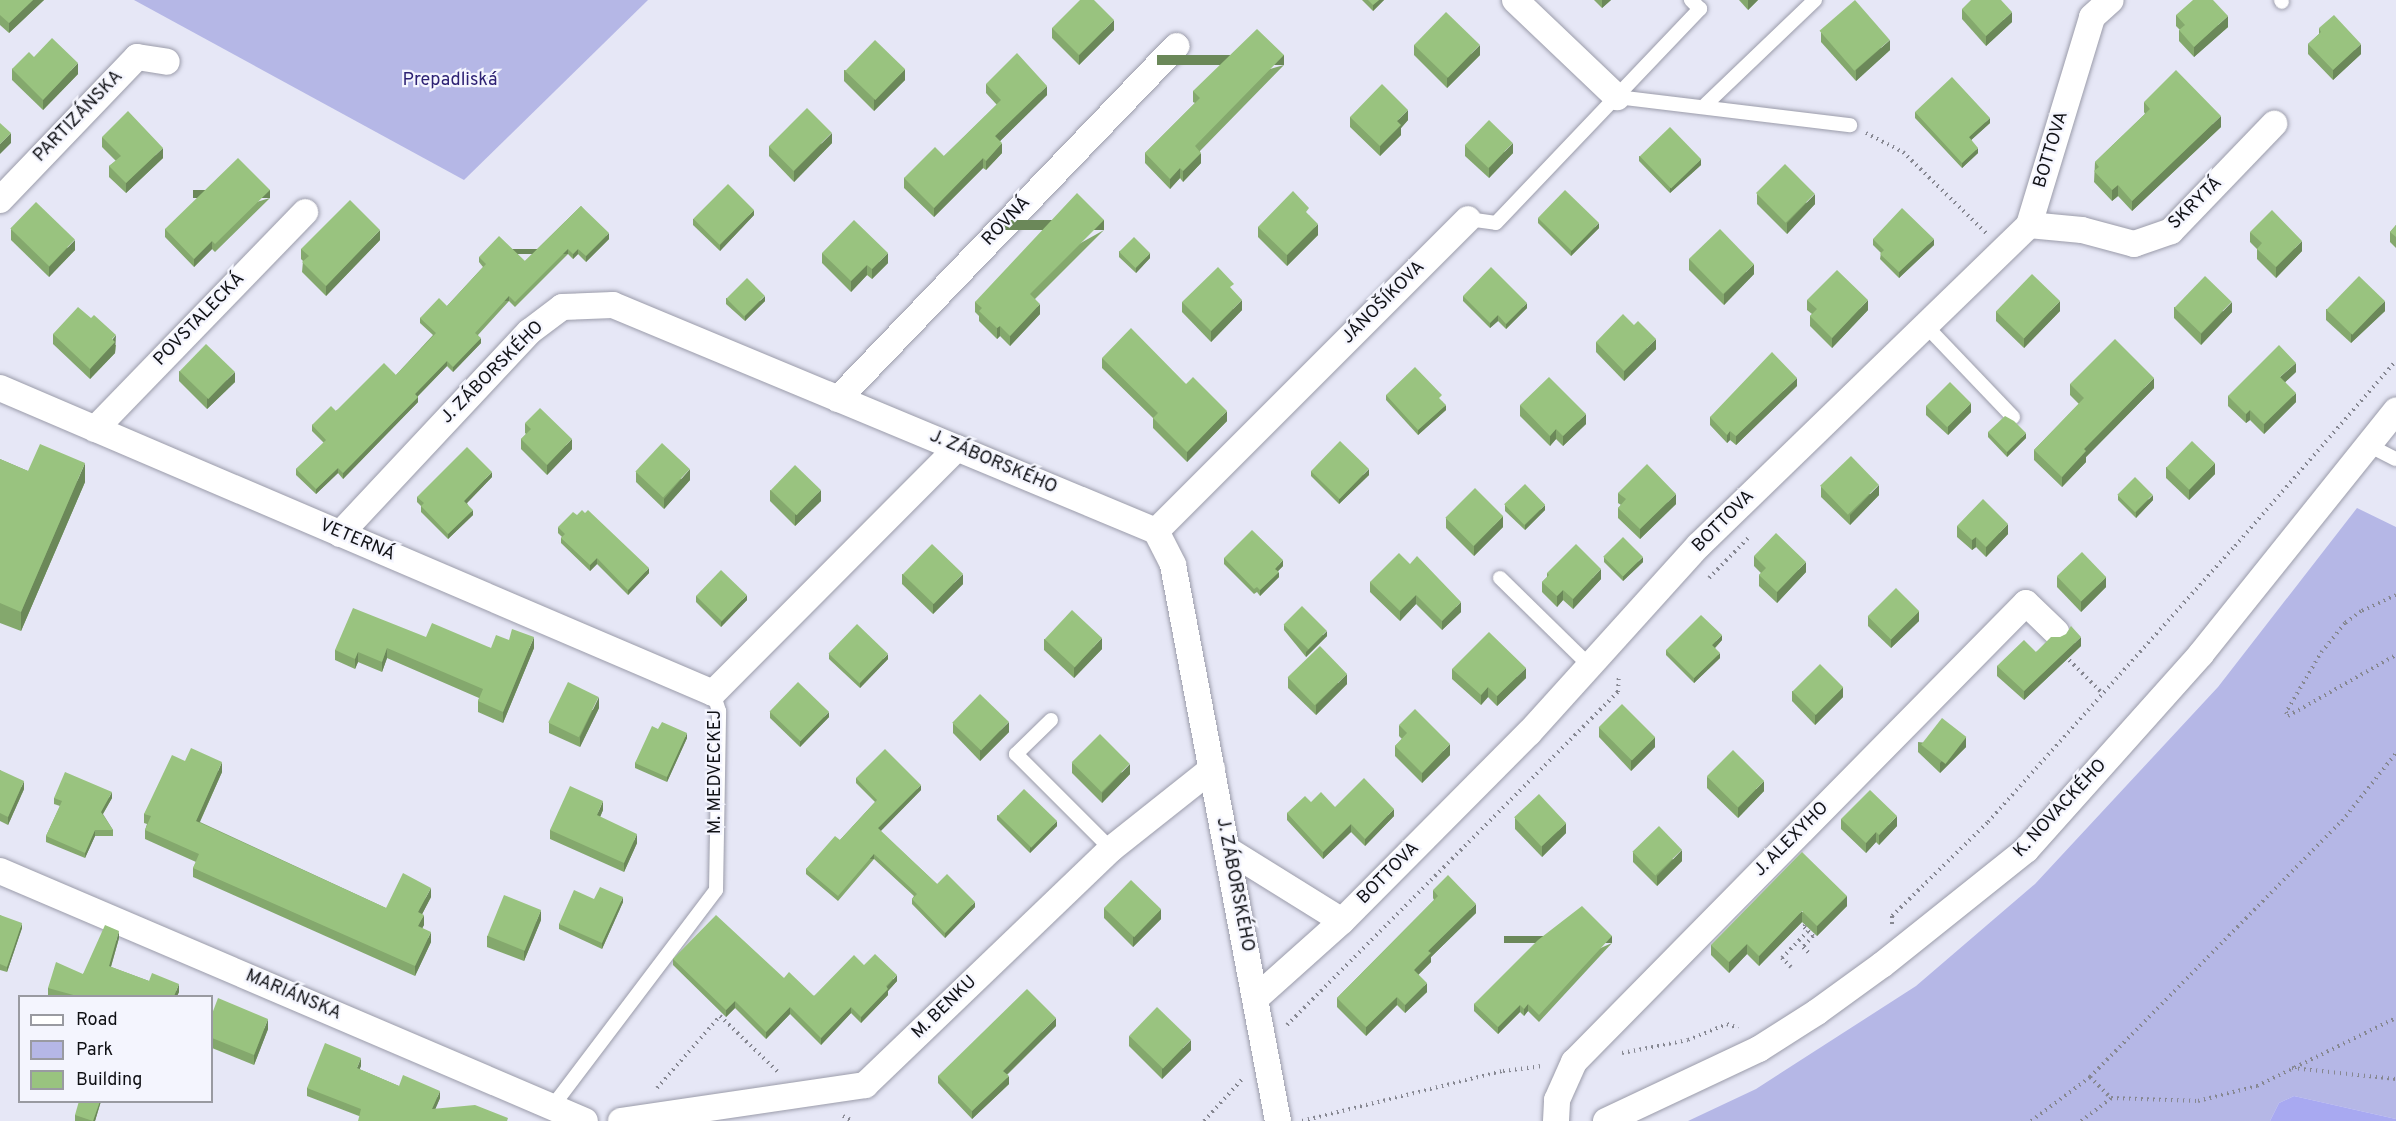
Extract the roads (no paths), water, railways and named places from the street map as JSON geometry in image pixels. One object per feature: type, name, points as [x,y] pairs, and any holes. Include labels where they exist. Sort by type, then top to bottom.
[{"type":"street","points":[[1515,0],[1617,97]]},
{"type":"street","name":"BOTTOVA","points":[[1256,998],[1342,921],[1529,733],[1699,545],[2029,225],[2092,17],[2111,0]]},
{"type":"street","name":"ROVNÁ","points":[[837,399],[1176,46]]},
{"type":"street","name":"PARTIZÁNSKA","points":[[0,200],[137,57],[167,62]]},
{"type":"street","name":"SKRYTÁ","points":[[2029,225],[2082,230],[2134,244],[2171,231],[2274,124]]},
{"type":"street","name":"POVSTALECKÁ","points":[[95,429],[305,212]]},
{"type":"street","name":"JÁNOŠÍKOVA","points":[[1156,531],[1468,219]]},
{"type":"street","name":"J. ZÁBORSKÉHO","points":[[340,534],[529,332],[562,307],[613,305],[1156,531],[1173,565],[1278,1121]]},
{"type":"street","name":"VETERNÁ","points":[[0,388],[713,693]]},
{"type":"street","name":"K. NOVACKÉHO","points":[[1606,1121],[1759,1049],[1817,1012],[1882,965],[2026,850],[2201,654],[2396,411]]},
{"type":"street","name":"M. MEDVECKEJ","points":[[713,693],[957,448]]},
{"type":"street","name":"J. ALEXYHO","points":[[1556,1121],[1557,1100],[1574,1062],[2026,603],[2056,632]]},
{"type":"street","name":"M. BENKU","points":[[621,1121],[865,1085],[1111,849],[1212,769]]},
{"type":"street","points":[[1228,850],[1342,921]]},
{"type":"street","name":"MARIÁNSKA","points":[[0,871],[585,1121]]},
{"type":"lane","name":"JÁNOŠÍKOVA","points":[[1468,219],[1496,223],[1700,9],[1691,0]]},
{"type":"lane","points":[[1703,107],[1815,0]]},
{"type":"lane","points":[[1617,97],[1850,125]]},
{"type":"lane","points":[[1926,326],[2013,417]]},
{"type":"lane","points":[[2368,445],[2396,459]]},
{"type":"lane","points":[[1500,578],[1590,666]]},
{"type":"lane","name":"M. MEDVECKEJ","points":[[552,1107],[716,890],[719,711],[713,693]]},
{"type":"lane","points":[[1051,720],[1016,754],[1111,849]]},
{"type":"park label","name":"Prepadliská","points":[[450,81]]}]
